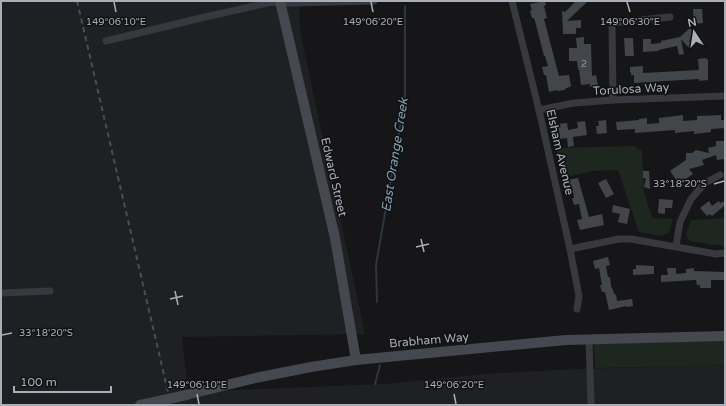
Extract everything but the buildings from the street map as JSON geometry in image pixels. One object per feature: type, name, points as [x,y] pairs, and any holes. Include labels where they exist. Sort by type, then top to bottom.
[{"type":"main road","name":"Edward Street","points":[[280,2],[335,238],[356,360]]},
{"type":"main road","name":"Brabham Way","points":[[140,405],[254,378],[356,360],[566,340],[725,336]]},
{"type":"street","points":[[106,41],[272,2],[374,1]]},
{"type":"street","name":"Elsham Avenue","points":[[512,1],[539,110],[570,249],[579,296],[577,309]]},
{"type":"street","points":[[613,100],[612,23],[670,17]]},
{"type":"street","name":"Torulosa Way","points":[[539,110],[574,103],[613,100],[725,96]]},
{"type":"street","points":[[676,246],[680,222],[691,199],[705,183],[720,176]]},
{"type":"street","points":[[570,249],[619,239],[676,246],[716,254],[725,254]]},
{"type":"street","points":[[1,293],[50,291]]},
{"type":"street","points":[[589,339],[591,405]]},
{"type":"shaded area","points":[[1,1],[299,1],[300,31],[365,334],[182,337],[188,392],[385,384],[484,374],[578,369],[725,365],[725,405],[1,405]]},
{"type":"shaded area","points":[[634,146],[642,151],[644,192],[652,218],[673,219],[669,232],[662,236],[639,232],[618,170],[592,171],[563,178],[556,148]]},
{"type":"shaded area","points":[[725,218],[725,245],[714,245],[690,241],[686,235],[691,220]]},
{"type":"shaded area","points":[[725,340],[725,365],[595,368],[594,344]]},
{"type":"waterway","name":"East Orange Creek","points":[[377,302],[376,265],[405,98],[405,6]]},
{"type":"waterway","name":"East Orange Creek","points":[[375,384],[380,365]]},
{"type":"railway","points":[[77,1],[171,405]]}]
